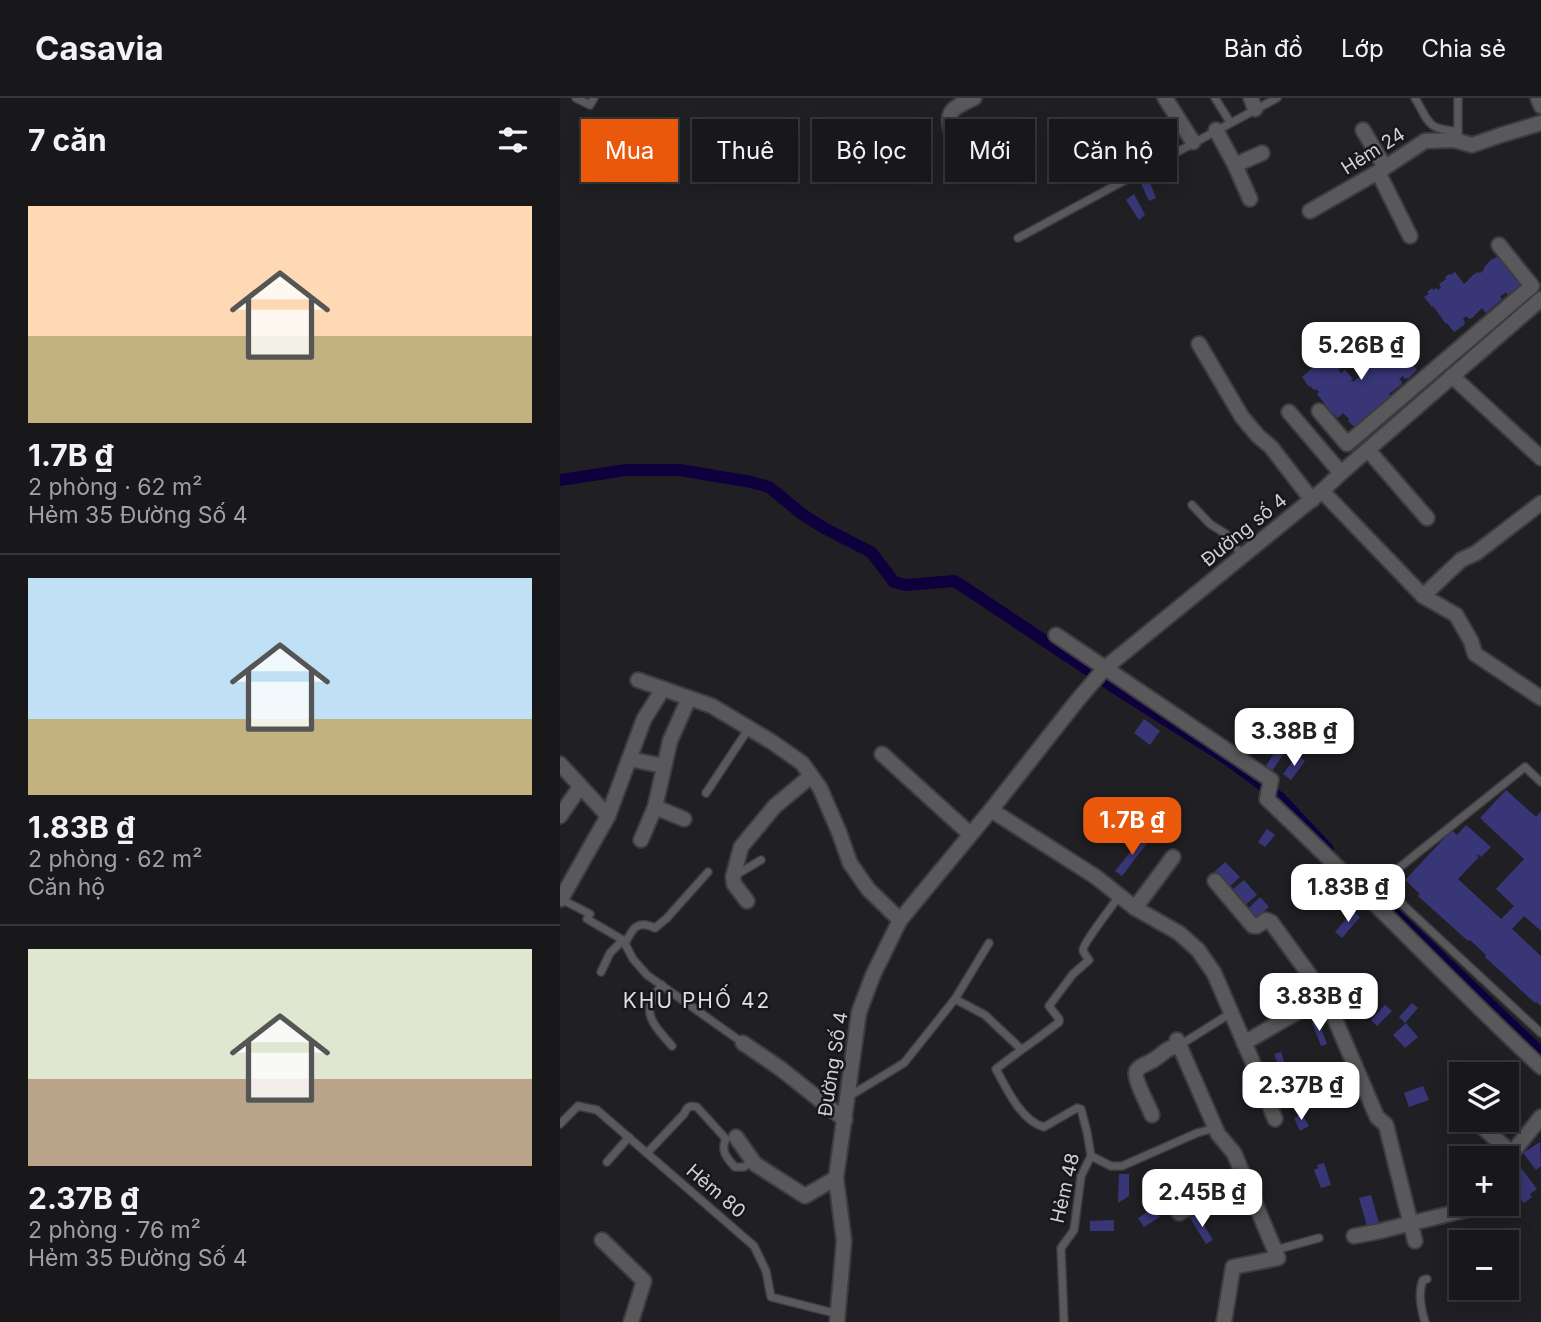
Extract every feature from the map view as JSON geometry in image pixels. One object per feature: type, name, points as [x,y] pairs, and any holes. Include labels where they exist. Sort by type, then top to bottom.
[{"type":"street","points":[[950,119],[957,106],[974,98]]},
{"type":"street","points":[[1165,98],[1193,142]]},
{"type":"street","points":[[1538,98],[1541,106]]},
{"type":"street","name":"Hẻm 24","points":[[1310,211],[1426,141],[1458,136],[1472,145],[1541,123]]},
{"type":"street","points":[[1216,130],[1250,199]]},
{"type":"street","points":[[1363,130],[1410,236]]},
{"type":"street","points":[[1235,165],[1262,153]]},
{"type":"street","points":[[1319,411],[1347,444],[1532,286],[1499,245]]},
{"type":"street","name":"Đường số 4","points":[[991,810],[1105,668],[1317,496],[1541,299]]},
{"type":"street","points":[[1500,314],[1512,324]]},
{"type":"street","points":[[1199,344],[1242,417],[1258,436],[1423,596],[1457,615],[1475,654],[1541,698]]},
{"type":"street","points":[[1452,376],[1541,458]]},
{"type":"street","points":[[1289,412],[1341,473]]},
{"type":"street","points":[[1367,450],[1427,518]]},
{"type":"street","points":[[1423,596],[1461,560],[1476,553],[1541,503]]},
{"type":"street","points":[[1056,635],[1271,780],[1267,799],[1541,1067]]},
{"type":"street","points":[[638,680],[712,706],[772,741],[802,763],[820,788],[850,863],[867,888],[900,920]]},
{"type":"street","points":[[561,899],[607,816],[645,719],[663,689]]},
{"type":"street","points":[[642,840],[655,807],[670,741],[689,698]]},
{"type":"street","points":[[882,754],[970,834]]},
{"type":"street","points":[[629,759],[664,766]]},
{"type":"street","points":[[560,764],[607,816]]},
{"type":"street","points":[[747,901],[734,884],[733,877],[741,847],[775,806],[811,775]]},
{"type":"street","points":[[560,816],[580,787]]},
{"type":"street","points":[[655,807],[684,819]]},
{"type":"street","points":[[991,810],[1096,877],[1135,908],[1179,933],[1198,950],[1214,973],[1275,1119]]},
{"type":"street","name":"Đường Số 4","points":[[838,1318],[844,1241],[836,1178],[859,1012],[873,975],[900,920],[991,810]]},
{"type":"street","points":[[1135,908],[1173,857]]},
{"type":"street","points":[[1215,881],[1253,926],[1266,920],[1271,922],[1325,996],[1377,1117],[1386,1125],[1415,1241]]},
{"type":"street","points":[[1244,1043],[1325,996]]},
{"type":"street","points":[[743,1043],[781,1069],[845,1120]]},
{"type":"street","points":[[1153,1115],[1136,1072],[1178,1043],[1218,1134],[1234,1153],[1278,1258],[1233,1267],[1224,1322]]},
{"type":"street","points":[[1517,1146],[1541,1118]]},
{"type":"street","points":[[1485,1132],[1499,1146]]},
{"type":"street","points":[[736,1137],[755,1164],[805,1196],[836,1178]]},
{"type":"street","points":[[1179,1213],[1244,1178]]},
{"type":"street","points":[[1354,1236],[1449,1214]]},
{"type":"street","points":[[601,1240],[644,1281],[631,1322]]},
{"type":"lane","points":[[576,98],[590,105],[594,98]]},
{"type":"lane","points":[[1215,98],[1230,122]]},
{"type":"lane","points":[[1018,238],[1230,122],[1253,103],[1277,98]]},
{"type":"lane","points":[[1415,98],[1434,128],[1458,136],[1458,98]]},
{"type":"lane","points":[[1192,505],[1210,524],[1226,534],[1242,555]]},
{"type":"lane","points":[[706,793],[749,727]]},
{"type":"lane","points":[[1541,782],[1525,767],[1391,875],[1388,891],[1541,1033]]},
{"type":"lane","points":[[733,877],[761,860]]},
{"type":"lane","points":[[601,972],[610,953],[624,942],[636,927],[645,924],[655,928],[708,872]]},
{"type":"lane","points":[[955,999],[985,1015],[1021,1049],[1059,1022],[1049,1006],[1073,974],[1089,960],[1084,947],[1119,896]]},
{"type":"lane","points":[[561,899],[590,914],[587,919],[624,942],[647,975],[743,1043]]},
{"type":"lane","points":[[848,1098],[904,1063],[955,999],[989,943]]},
{"type":"lane","points":[[662,985],[653,995],[649,1011],[651,1021],[672,1046]]},
{"type":"lane","points":[[1178,1043],[1231,1012]]},
{"type":"lane","name":"Hẻm 48","points":[[1021,1049],[996,1069],[1013,1102],[1037,1125],[1044,1127],[1077,1108],[1081,1109],[1091,1156],[1080,1176],[1074,1230],[1061,1248],[1064,1322]]},
{"type":"lane","name":"Hẻm 80","points":[[560,1124],[578,1106],[597,1110],[754,1246],[766,1271],[771,1297],[838,1318]]},
{"type":"lane","points":[[647,1153],[687,1108],[692,1106],[697,1107],[726,1139],[723,1151],[735,1167],[744,1167],[753,1160]]},
{"type":"lane","points":[[1091,1156],[1111,1166],[1122,1167],[1197,1133],[1215,1128]]},
{"type":"lane","points":[[607,1162],[629,1137]]},
{"type":"lane","points":[[1275,1250],[1319,1238]]},
{"type":"lane","points":[[1425,1322],[1421,1286],[1423,1280],[1427,1279]]},
{"type":"building","points":[[1150,182],[1156,198],[1149,201],[1141,183]]},
{"type":"building","points":[[1134,194],[1145,215],[1139,220],[1126,200]]},
{"type":"building","points":[[1499,256],[1522,282],[1513,292],[1508,295],[1506,292],[1500,297],[1502,299],[1486,313],[1482,308],[1472,318],[1466,316],[1463,319],[1464,325],[1454,332],[1424,297],[1432,288],[1438,290],[1441,287],[1439,284],[1449,274],[1455,272],[1464,284]]},
{"type":"building","points":[[1387,335],[1417,370],[1409,378],[1405,379],[1403,376],[1399,379],[1401,385],[1389,394],[1393,398],[1377,412],[1375,410],[1369,414],[1371,416],[1357,429],[1343,413],[1338,418],[1331,412],[1317,394],[1319,392],[1309,387],[1302,377],[1315,366],[1312,362],[1316,359],[1319,363],[1330,354],[1342,366],[1338,370],[1341,373],[1345,370],[1353,382],[1366,371],[1357,361],[1360,356],[1372,347],[1374,350],[1378,347],[1375,344]]},
{"type":"building","points":[[1144,719],[1160,731],[1150,745],[1134,733]]},
{"type":"building","points":[[1268,733],[1279,742],[1268,755],[1257,747]]},
{"type":"building","points":[[1279,746],[1286,750],[1272,771],[1265,767]]},
{"type":"building","points":[[1297,755],[1305,761],[1291,780],[1283,774]]},
{"type":"building","points":[[1506,790],[1536,817],[1541,811],[1541,931],[1524,916],[1512,929],[1541,956],[1541,1006],[1418,896],[1420,894],[1405,880],[1452,830],[1457,835],[1466,825],[1491,847],[1481,857],[1478,854],[1479,857],[1458,879],[1501,919],[1514,906],[1496,889],[1524,859],[1480,818]]},
{"type":"building","points":[[1267,829],[1275,835],[1265,847],[1258,842]]},
{"type":"building","points":[[1142,837],[1148,842],[1122,876],[1115,871]]},
{"type":"building","points":[[1225,862],[1240,877],[1227,889],[1212,874]]},
{"type":"building","points":[[1244,880],[1257,895],[1245,905],[1232,890]]},
{"type":"building","points":[[1260,897],[1269,907],[1254,920],[1246,911]]},
{"type":"building","points":[[1353,911],[1360,917],[1342,938],[1335,932]]},
{"type":"building","points":[[1412,1003],[1418,1008],[1405,1023],[1399,1017]]},
{"type":"building","points":[[1385,1005],[1392,1011],[1377,1026],[1371,1020]]},
{"type":"building","points":[[1318,1020],[1327,1044],[1321,1046],[1312,1023]]},
{"type":"building","points":[[1406,1023],[1418,1037],[1405,1048],[1393,1035]]},
{"type":"building","points":[[1281,1052],[1288,1073],[1282,1075],[1274,1054]]},
{"type":"building","points":[[1331,1063],[1334,1070],[1311,1083],[1307,1076]]},
{"type":"building","points":[[1423,1086],[1429,1100],[1409,1107],[1404,1093]]},
{"type":"building","points":[[1302,1114],[1309,1126],[1300,1131],[1294,1118]]},
{"type":"building","points":[[1540,1142],[1541,1166],[1536,1170],[1523,1153]]},
{"type":"building","points":[[1324,1163],[1331,1185],[1321,1188],[1314,1170],[1318,1168],[1317,1165]]},
{"type":"building","points":[[1519,1165],[1537,1189],[1524,1203],[1519,1197]]},
{"type":"building","points":[[1119,1174],[1129,1174],[1129,1196],[1118,1203]]},
{"type":"building","points":[[1371,1195],[1380,1227],[1368,1230],[1359,1198]]},
{"type":"building","points":[[1154,1208],[1160,1217],[1144,1227],[1138,1218]]},
{"type":"building","points":[[1197,1214],[1213,1240],[1206,1244],[1190,1218]]},
{"type":"building","points":[[1114,1220],[1114,1231],[1090,1231],[1090,1221]]},
{"type":"waterway","points":[[560,480],[626,470],[680,470],[769,487],[802,514],[871,552],[894,582],[906,585],[954,581],[964,587],[1227,759],[1280,798],[1328,849]]},
{"type":"waterway","points":[[1396,915],[1541,1053]]},
{"type":"district","name":"KHU PHỐ 42","points":[[697,1000]]}]
